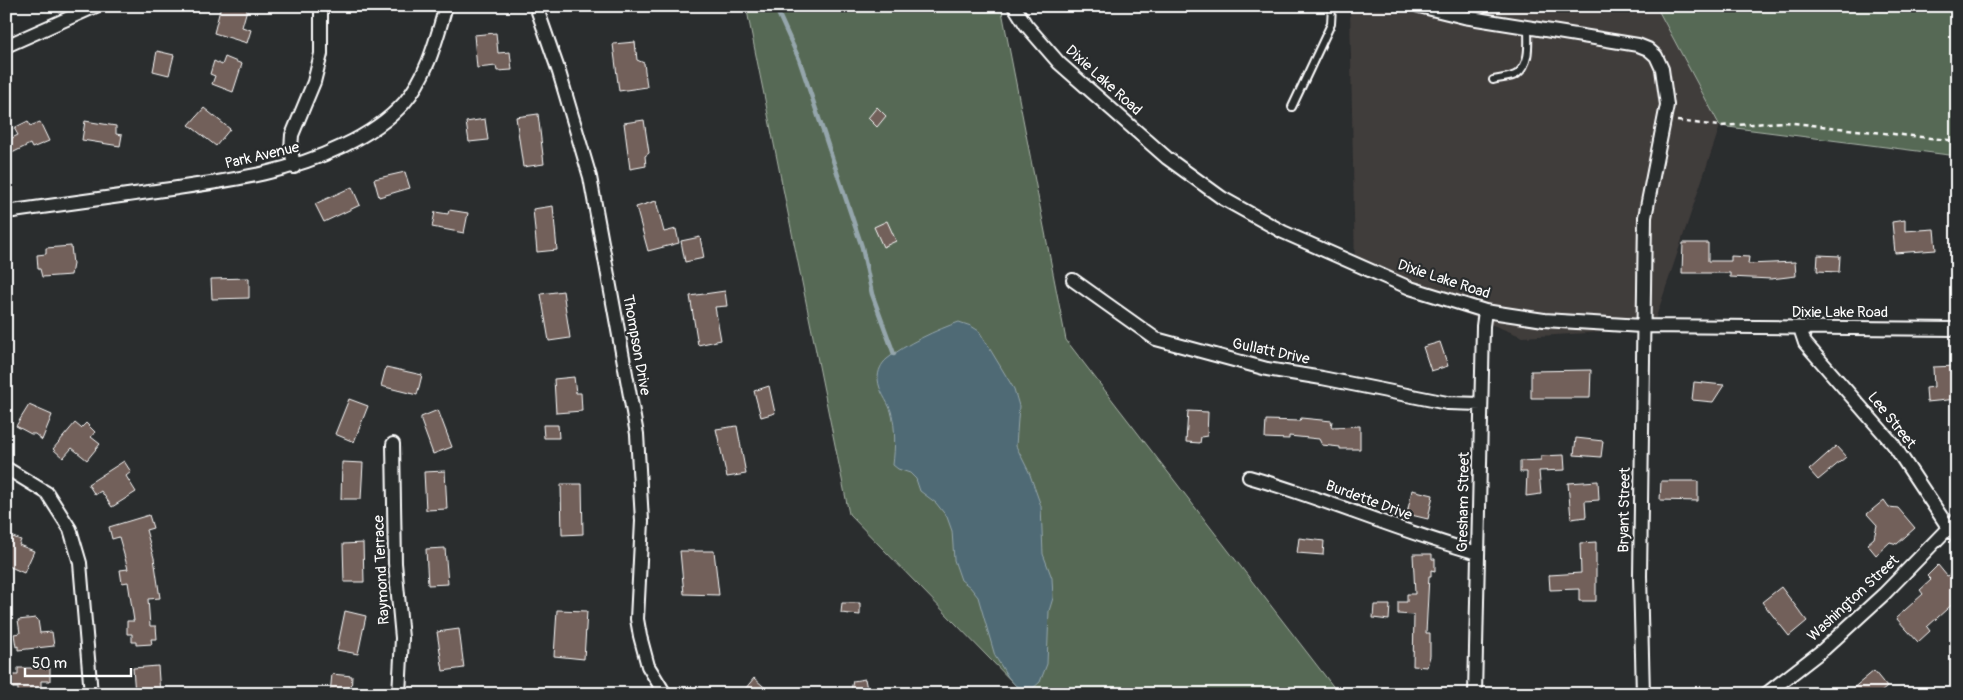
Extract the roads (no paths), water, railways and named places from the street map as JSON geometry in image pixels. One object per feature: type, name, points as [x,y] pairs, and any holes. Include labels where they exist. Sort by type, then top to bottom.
[{"type":"street","points":[[6,46],[96,6]]},
{"type":"street","points":[[294,166],[290,149],[292,135],[314,82],[321,54],[321,6]]},
{"type":"street","name":"Park Avenue","points":[[6,212],[246,178],[294,166],[323,156],[364,136],[386,120],[404,102],[419,81],[429,60],[446,6]]},
{"type":"street","name":"Thompson Drive","points":[[536,6],[560,72],[590,177],[637,434],[642,521],[637,619],[648,666],[665,694]]},
{"type":"street","name":"Dixie Lake Road","points":[[1014,6],[1026,25],[1059,63],[1167,158],[1222,198],[1283,232],[1410,288],[1485,311],[1544,320],[1642,326],[1957,329]]},
{"type":"street","name":"Bryant Street","points":[[1419,6],[1464,17],[1638,45],[1648,49],[1656,56],[1662,69],[1667,105],[1645,216],[1640,576],[1644,694]]},
{"type":"street","name":"Gullatt Drive","points":[[1073,280],[1156,339],[1267,369],[1447,403],[1481,404]]},
{"type":"street","name":"Gresham Street","points":[[1475,694],[1483,326],[1485,311]]},
{"type":"street","name":"Lee Street","points":[[1800,328],[1805,343],[1894,444],[1954,528]]},
{"type":"street","name":"Raymond Terrace","points":[[393,444],[395,564],[402,638],[399,694]]},
{"type":"street","points":[[6,468],[47,493],[70,528],[80,563],[91,694]]},
{"type":"street","name":"Burdette Drive","points":[[1249,477],[1293,489],[1434,541],[1478,553]]},
{"type":"street","name":"Washington Street","points":[[1766,694],[1824,649],[1954,528]]},
{"type":"lane","points":[[1292,107],[1330,24],[1332,6]]},
{"type":"lane","points":[[1493,80],[1516,75],[1523,67],[1528,55],[1528,28]]},
{"type":"water","points":[[959,322],[979,331],[1014,389],[1019,406],[1016,446],[1029,472],[1041,506],[1043,554],[1052,578],[1053,598],[1049,611],[1047,664],[1040,682],[1032,689],[1016,686],[995,656],[978,597],[961,580],[954,560],[952,531],[947,517],[936,503],[920,491],[916,479],[910,473],[893,465],[895,445],[894,424],[891,411],[879,384],[880,368],[887,359],[902,348],[931,333]]},
{"type":"waterway","points":[[775,6],[799,59],[862,247],[872,294],[894,354]]}]
